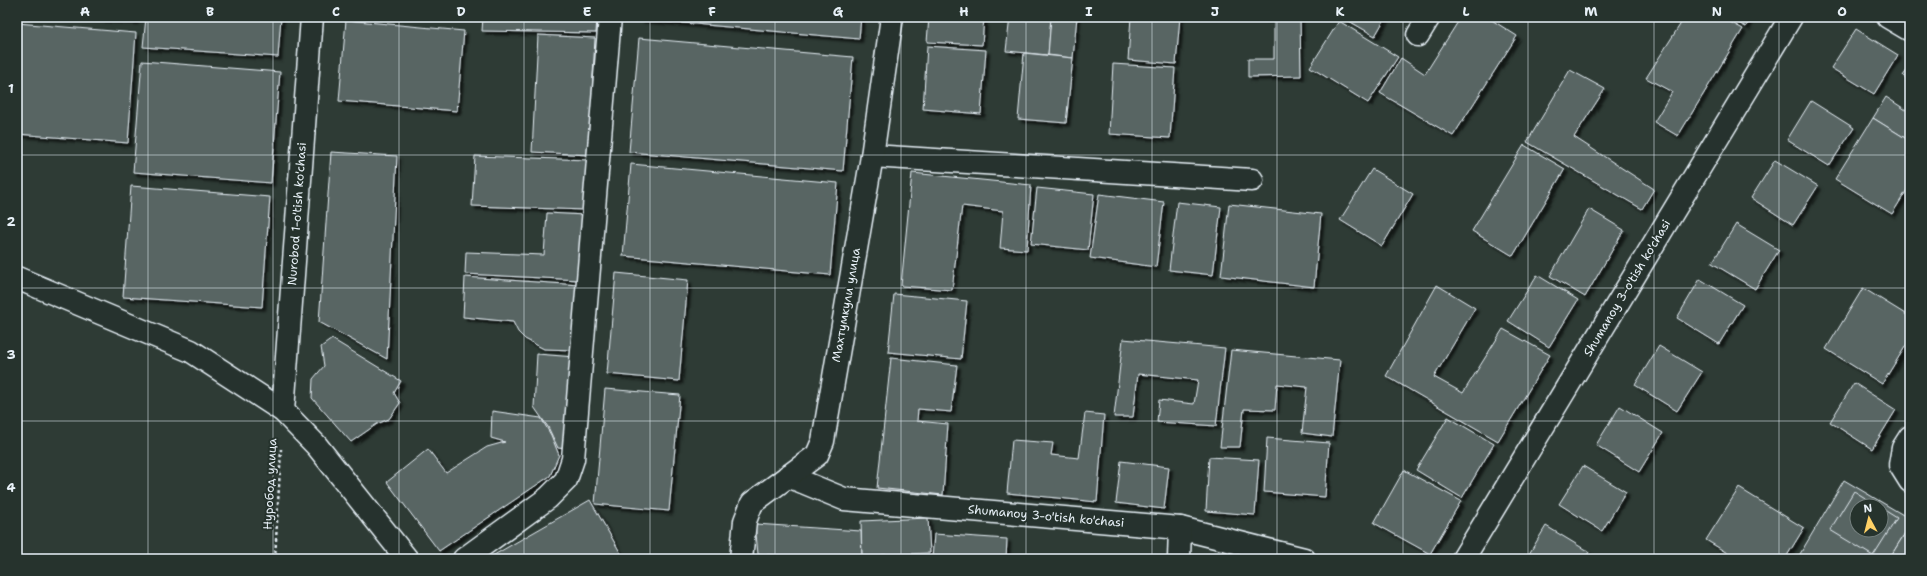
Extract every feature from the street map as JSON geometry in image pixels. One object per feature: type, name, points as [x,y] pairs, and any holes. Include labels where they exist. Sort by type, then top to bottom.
[{"type":"street","name":"Nurobod 1-o'tish ko'chasi","points":[[283,411],[312,17]]},
{"type":"street","points":[[464,559],[548,498],[566,480],[573,459],[610,17]]},
{"type":"street","name":"Махтумкули улица","points":[[741,559],[745,521],[752,503],[817,455],[822,441],[872,156],[892,17]]},
{"type":"street","name":"Shumanoy 3-o'tish ko'chasi","points":[[1464,559],[1791,17]]},
{"type":"street","points":[[1888,17],[1910,30]]},
{"type":"street","points":[[872,156],[1252,180]]},
{"type":"street","points":[[17,278],[107,318],[191,352],[283,411],[317,446],[407,559]]},
{"type":"street","points":[[1910,437],[1903,448],[1900,465],[1910,481]]},
{"type":"street","name":"Shumanoy 3-o'tish ko'chasi","points":[[788,476],[844,499],[1180,528],[1304,559]]},
{"type":"street","points":[[1179,559],[1180,528]]},
{"type":"path","name":"Нуробод улица","points":[[275,559],[283,411]]},
{"type":"building","points":[[81,17],[135,17],[135,21]]},
{"type":"building","points":[[146,17],[281,17],[278,57],[143,47]]},
{"type":"building","points":[[483,17],[597,17],[596,33],[482,31]]},
{"type":"building","points":[[640,17],[861,17],[859,39],[640,19]]},
{"type":"building","points":[[929,17],[984,17],[982,45],[927,42]]},
{"type":"building","points":[[1010,17],[1051,17],[1048,55],[1006,51]]},
{"type":"building","points":[[1051,17],[1077,17],[1073,58],[1048,55]]},
{"type":"building","points":[[1131,17],[1180,17],[1176,64],[1128,60]]},
{"type":"building","points":[[1262,17],[1300,17],[1301,76],[1248,77],[1248,59],[1274,59],[1274,18]]},
{"type":"building","points":[[1342,17],[1386,17],[1375,36]]},
{"type":"building","points":[[1461,17],[1487,17],[1517,36],[1453,136],[1380,93],[1401,58],[1425,74]]},
{"type":"building","points":[[1685,17],[1721,17],[1743,29],[1678,136],[1654,122],[1672,92],[1646,78]]},
{"type":"building","points":[[1727,17],[1751,17],[1746,27]]},
{"type":"building","points":[[346,20],[464,31],[457,111],[339,101]]},
{"type":"building","points":[[1339,21],[1398,57],[1368,103],[1310,67]]},
{"type":"building","points":[[17,23],[136,33],[128,143],[17,134]]},
{"type":"building","points":[[1856,29],[1898,55],[1874,94],[1831,68]]},
{"type":"building","points":[[538,35],[595,38],[589,155],[532,152]]},
{"type":"building","points":[[639,38],[853,57],[843,171],[629,152]]},
{"type":"building","points":[[927,46],[986,50],[981,114],[923,109]]},
{"type":"building","points":[[1024,53],[1073,58],[1066,123],[1018,119]]},
{"type":"building","points":[[142,61],[280,72],[271,183],[133,172]]},
{"type":"building","points":[[1113,64],[1175,68],[1170,138],[1109,134]]},
{"type":"building","points":[[1910,66],[1910,80],[1903,76]]},
{"type":"building","points":[[1570,70],[1605,89],[1574,137],[1654,189],[1642,209],[1527,142]]},
{"type":"building","points":[[1886,97],[1906,110],[1910,104],[1910,141],[1873,118]]},
{"type":"building","points":[[1811,101],[1854,128],[1829,166],[1787,140]]},
{"type":"building","points":[[1873,118],[1910,141],[1910,185],[1892,214],[1835,179]]},
{"type":"building","points":[[1524,145],[1565,169],[1513,256],[1472,231]]},
{"type":"building","points":[[331,152],[397,156],[387,359],[319,322]]},
{"type":"building","points":[[475,156],[588,160],[585,210],[472,206]]},
{"type":"building","points":[[1775,160],[1818,186],[1793,225],[1751,198]]},
{"type":"building","points":[[631,164],[838,183],[830,275],[623,256]]},
{"type":"building","points":[[1372,169],[1413,194],[1382,246],[1340,220]]},
{"type":"building","points":[[912,173],[1031,185],[1027,250],[1000,248],[1003,211],[962,206],[952,290],[901,286]]},
{"type":"building","points":[[131,186],[270,197],[262,307],[123,297]]},
{"type":"building","points":[[1037,188],[1094,194],[1088,250],[1031,244]]},
{"type":"building","points":[[1099,194],[1164,202],[1156,267],[1090,258]]},
{"type":"building","points":[[1177,202],[1221,207],[1213,275],[1169,270]]},
{"type":"building","points":[[1229,204],[1321,214],[1314,287],[1221,276]]},
{"type":"building","points":[[1589,209],[1624,230],[1585,297],[1550,276]]},
{"type":"building","points":[[547,213],[585,215],[580,280],[465,274],[466,252],[544,255]]},
{"type":"building","points":[[1736,224],[1779,250],[1755,289],[1712,263]]},
{"type":"building","points":[[616,273],[688,280],[679,381],[607,374]]},
{"type":"building","points":[[1537,275],[1578,300],[1549,347],[1508,321]]},
{"type":"building","points":[[465,277],[579,285],[574,350],[544,349],[525,339],[518,332],[513,322],[463,317]]},
{"type":"building","points":[[1700,279],[1743,305],[1719,344],[1677,318]]},
{"type":"building","points":[[1437,285],[1475,308],[1434,377],[1463,393],[1503,329],[1550,355],[1498,441],[1386,376]]},
{"type":"building","points":[[1863,288],[1910,317],[1910,339],[1882,384],[1826,349]]},
{"type":"building","points":[[894,294],[967,301],[961,359],[888,352]]},
{"type":"building","points":[[332,339],[401,381],[394,393],[400,403],[389,419],[377,424],[351,442],[312,398],[313,379],[324,366],[321,347]]},
{"type":"building","points":[[1123,339],[1225,348],[1216,426],[1157,422],[1159,400],[1194,404],[1198,380],[1138,374],[1133,417],[1114,417]]},
{"type":"building","points":[[1659,346],[1702,372],[1677,411],[1635,385]]},
{"type":"building","points":[[1231,350],[1340,360],[1332,437],[1302,433],[1307,387],[1277,384],[1275,410],[1244,409],[1240,447],[1220,447]]},
{"type":"building","points":[[537,354],[575,357],[566,449],[558,448],[548,427],[534,407]]},
{"type":"building","points":[[891,358],[957,365],[951,412],[918,409],[917,421],[948,424],[943,495],[877,488]]},
{"type":"building","points":[[1854,383],[1896,410],[1872,449],[1830,422]]},
{"type":"building","points":[[605,389],[680,395],[669,511],[595,504]]},
{"type":"building","points":[[1620,406],[1663,433],[1639,472],[1596,445]]},
{"type":"building","points":[[492,411],[541,418],[551,435],[559,455],[550,476],[439,551],[387,482],[428,449],[446,473],[487,447],[505,442],[491,438]]},
{"type":"building","points":[[1085,413],[1104,415],[1097,502],[1007,493],[1012,440],[1053,443],[1051,455],[1079,458]]},
{"type":"building","points":[[1448,417],[1494,444],[1462,498],[1416,470]]},
{"type":"building","points":[[1267,438],[1329,443],[1325,497],[1264,492]]},
{"type":"building","points":[[1209,457],[1259,460],[1255,515],[1206,511]]},
{"type":"building","points":[[1121,461],[1169,467],[1164,509],[1116,503]]},
{"type":"building","points":[[1583,466],[1626,492],[1602,531],[1559,504]]},
{"type":"building","points":[[1404,470],[1461,501],[1430,554],[1374,523]]},
{"type":"building","points":[[1844,480],[1874,498],[1849,498],[1849,538],[1889,538],[1889,507],[1910,519],[1910,525],[1889,559],[1797,559]]},
{"type":"building","points":[[1739,488],[1804,528],[1785,559],[1737,559],[1706,540]]},
{"type":"building","points":[[1854,491],[1865,498],[1850,498]]},
{"type":"building","points":[[1849,499],[1849,538],[1884,538],[1873,556],[1830,530]]},
{"type":"building","points":[[590,500],[624,559],[487,559]]},
{"type":"building","points":[[1889,513],[1897,518],[1889,531]]},
{"type":"building","points":[[928,518],[930,553],[882,555],[882,559],[862,559],[861,521]]},
{"type":"building","points":[[755,524],[861,531],[862,559],[822,559],[758,554]]},
{"type":"building","points":[[1910,525],[1910,559],[1889,559]]},
{"type":"building","points":[[1546,526],[1589,552],[1585,559],[1526,559]]},
{"type":"building","points":[[934,534],[1007,539],[1006,559],[932,559]]}]
